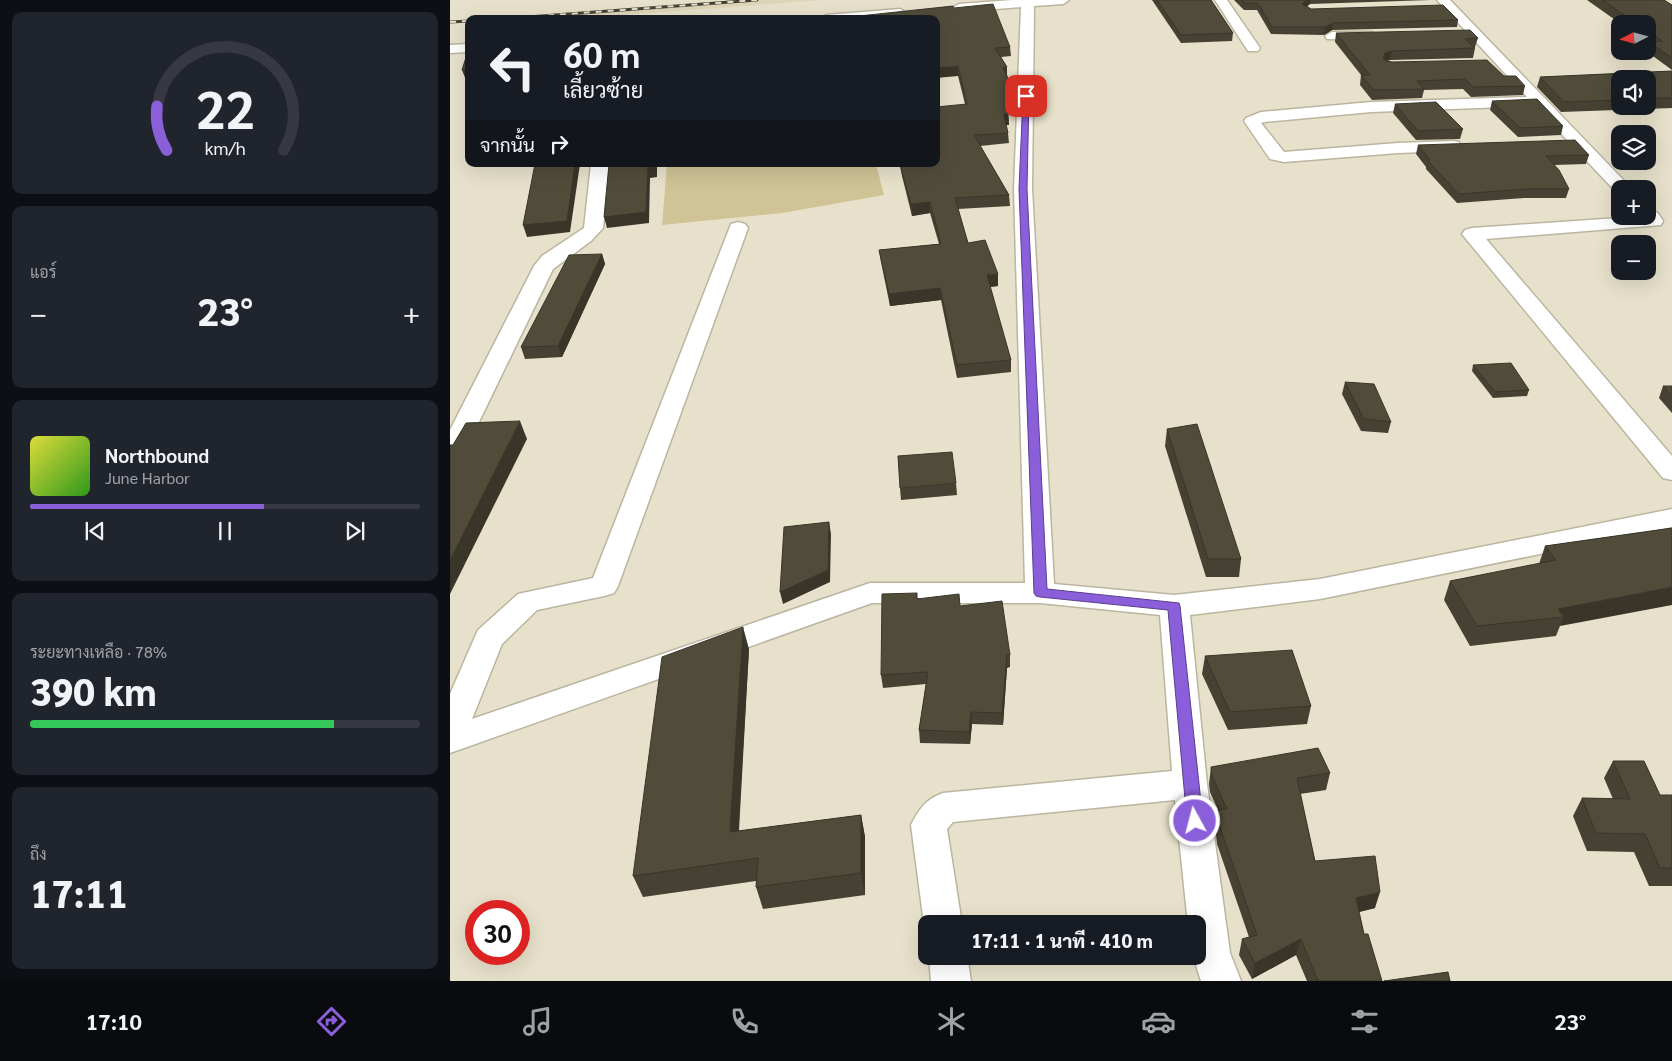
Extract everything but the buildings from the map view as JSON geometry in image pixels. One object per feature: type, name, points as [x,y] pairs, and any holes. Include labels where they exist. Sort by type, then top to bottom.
[{"type":"street","points":[[943,10],[1063,0]]},
{"type":"street","points":[[1221,0],[1253,48]]},
{"type":"street","points":[[1028,3],[1023,189],[1040,593]]},
{"type":"street","points":[[1441,4],[1475,33],[1615,180]]},
{"type":"street","points":[[877,15],[915,12]]},
{"type":"street","points":[[1456,34],[1475,33]]},
{"type":"street","points":[[1332,36],[1389,35]]},
{"type":"street","points":[[450,49],[465,48]]},
{"type":"street","points":[[1484,63],[1503,63]]},
{"type":"street","points":[[1521,81],[1540,80]]},
{"type":"street","points":[[1465,146],[1398,148],[1284,157],[1276,155],[1252,121],[1254,118],[1262,117],[1371,107],[1540,101]]},
{"type":"street","points":[[1560,143],[1579,142]]},
{"type":"street","points":[[450,455],[544,266],[558,252],[588,234],[593,228],[600,167]]},
{"type":"street","points":[[1611,224],[1472,234],[1672,472]]},
{"type":"street","points":[[450,733],[489,638],[528,601],[604,586],[738,228]]},
{"type":"street","points":[[450,740],[870,593],[1040,593],[1174,606],[1320,589],[1672,518]]},
{"type":"street","points":[[1174,606],[1190,784],[1211,953],[1221,981]]},
{"type":"street","points":[[942,915],[929,825],[943,808],[1190,784]]},
{"type":"street","points":[[949,965],[951,981]]},
{"type":"shaded area","points":[[736,0],[823,0],[622,15],[532,15]]},
{"type":"shaded area","points":[[667,167],[877,167],[884,195],[782,213],[662,225]]},
{"type":"railway","points":[[554,15],[757,0]]},
{"type":"railway","points":[[450,22],[465,21]]},
{"type":"route","points":[[1026,96],[1023,189],[1040,593],[1174,606],[1195,821]]}]
